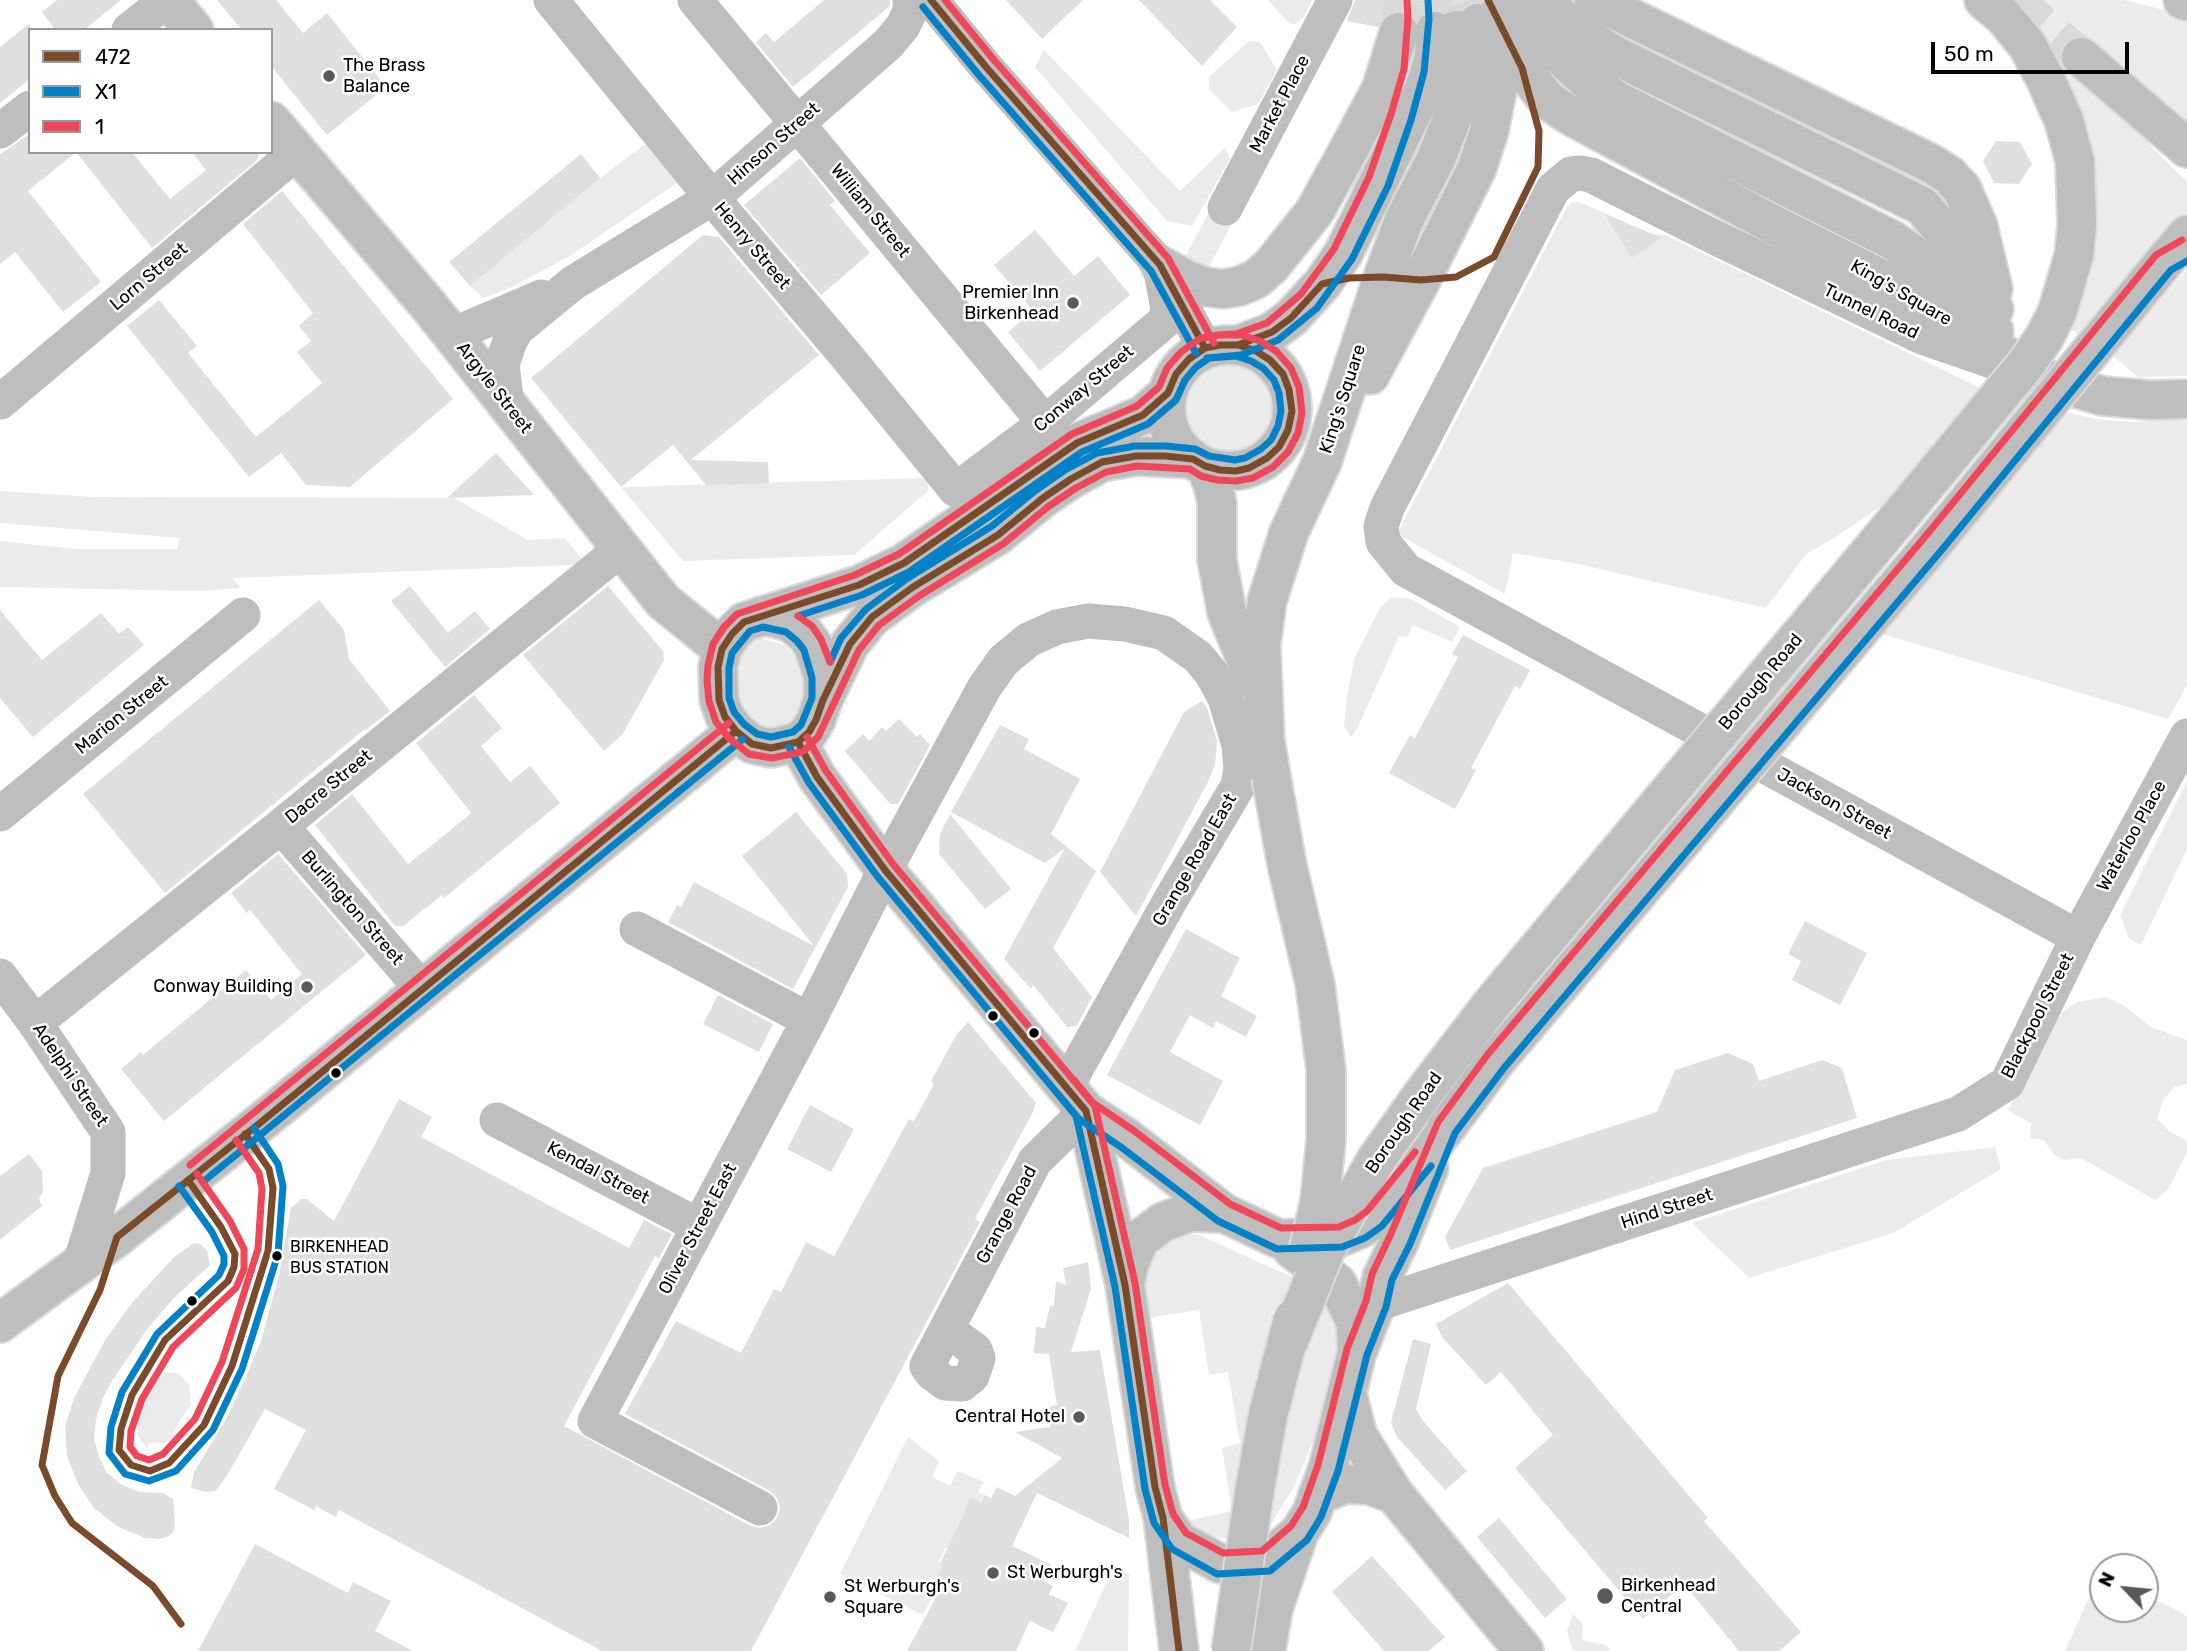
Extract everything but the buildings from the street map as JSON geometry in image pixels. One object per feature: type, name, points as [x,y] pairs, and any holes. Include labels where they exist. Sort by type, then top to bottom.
[{"type":"main road","points":[[168,0],[192,28]]},
{"type":"main road","points":[[1594,0],[1930,163],[1949,175],[1962,189],[1978,226],[1999,318]]},
{"type":"main road","name":"Borough Road","points":[[1288,1343],[1326,1249],[1376,1160],[1425,1091],[1491,1005],[1901,515],[2026,364],[2044,338],[2057,313],[2074,255],[2077,225],[2075,160],[2064,121],[2045,78],[2027,45],[1994,9]]},
{"type":"main road","points":[[1160,265],[1187,280],[1206,287],[1223,289],[1256,279],[1271,266],[1315,211],[1377,97],[1393,55],[1468,21],[1575,30],[1614,55],[1922,206],[1952,241],[2037,374]]},
{"type":"main road","points":[[1264,702],[1227,612],[1217,560],[1217,503],[1213,485],[1199,463],[1180,448],[1171,432],[1167,415],[1168,393],[1176,373],[1189,359],[1272,331],[1292,318],[1309,301],[1343,254],[1379,181],[1414,71],[1468,21]]},
{"type":"main road","name":"King's Square","points":[[1468,21],[1522,68],[1547,100],[1571,116],[1763,219],[1890,283],[2037,374]]},
{"type":"main road","name":"King's Square","points":[[1271,776],[1265,740],[1261,645],[1267,601],[1289,532],[1322,462],[1421,280],[1477,169],[1489,131],[1497,91],[1489,51],[1468,21]]},
{"type":"main road","points":[[2081,57],[2187,148]]},
{"type":"main road","name":"Argyle Street","points":[[273,123],[452,335],[663,601],[722,649]]},
{"type":"main road","points":[[1279,1239],[1341,1237],[1374,1219],[1496,1060],[2179,249]]},
{"type":"main road","points":[[823,700],[823,676],[813,645],[805,634],[791,623],[761,616],[744,622],[722,649],[718,667],[719,700],[725,717],[736,732],[752,744],[784,745],[809,732],[850,644],[872,617],[913,587],[998,535],[1071,479],[1102,462],[1136,456],[1199,463],[1220,470],[1236,471],[1249,468],[1267,458],[1279,447],[1288,430],[1292,411],[1283,374],[1270,360],[1256,351],[1222,347]]},
{"type":"main road","name":"Tunnel Road","points":[[2037,374],[2103,396],[2150,400],[2187,399]]},
{"type":"main road","name":"Conway Street","points":[[761,616],[859,586],[904,562],[1077,443],[1143,415],[1168,393]]},
{"type":"main road","points":[[0,1323],[80,1264],[260,1122],[736,732]]},
{"type":"main road","points":[[784,745],[817,777],[885,870],[1076,1099],[1224,1213],[1279,1239],[1337,1283],[1356,1323],[1357,1352]]},
{"type":"main road","name":"Borough Road","points":[[1231,1651],[1268,1415],[1288,1343],[1320,1200],[1326,1140],[1326,1070],[1315,984],[1287,865],[1271,776]]},
{"type":"main road","points":[[1076,1099],[1125,1285],[1155,1487],[1163,1518],[1179,1651]]},
{"type":"main road","points":[[1266,1651],[1273,1609],[1299,1533],[1312,1513],[1328,1468],[1357,1352],[1376,1304],[1382,1277],[1446,1128]]},
{"type":"main road","points":[[1125,1285],[1129,1264],[1140,1239],[1163,1222],[1191,1212],[1224,1213]]},
{"type":"main road","points":[[1347,1394],[1358,1436],[1394,1494],[1524,1651]]},
{"type":"main road","points":[[1318,1495],[1345,1484],[1369,1485],[1394,1494]]},
{"type":"main road","points":[[1163,1518],[1179,1541],[1221,1564],[1265,1561],[1299,1533]]},
{"type":"street","points":[[133,28],[168,0]]},
{"type":"street","name":"Henry Street","points":[[551,0],[956,490]]},
{"type":"street","name":"William Street","points":[[695,0],[1045,423]]},
{"type":"street","name":"Hinson Street","points":[[508,406],[502,364],[517,329],[573,283],[712,198],[888,44],[903,26],[910,11],[911,0]]},
{"type":"street","points":[[931,0],[1160,265],[1222,347]]},
{"type":"street","name":"Market Place","points":[[1224,208],[1335,0]]},
{"type":"street","points":[[0,131],[28,110]]},
{"type":"street","name":"Lorn Street","points":[[0,402],[297,152]]},
{"type":"street","name":"Tunnel Road","points":[[1406,570],[1383,541],[1381,526],[1387,508],[1553,189],[1571,174],[1591,175],[1922,337],[2037,374]]},
{"type":"street","name":"Conway Street","points":[[956,490],[1045,423],[1165,321],[1168,310],[1160,265]]},
{"type":"street","name":"Hinson Street","points":[[452,335],[573,283]]},
{"type":"street","name":"Dacre Street","points":[[35,1023],[281,826],[616,541]]},
{"type":"street","name":"Jackson Street","points":[[1406,570],[2078,937]]},
{"type":"street","name":"Marion Street","points":[[0,814],[243,615]]},
{"type":"street","name":"Grange Road East","points":[[885,870],[984,688],[1003,661],[1028,640],[1057,627],[1088,621],[1125,624],[1164,633],[1198,657],[1212,674],[1225,698],[1239,745],[1241,769],[1237,786],[1076,1099]]},
{"type":"street","name":"Waterloo Place","points":[[2078,937],[2187,736]]},
{"type":"street","name":"Burlington Street","points":[[281,826],[422,989]]},
{"type":"street","name":"Oliver Street East","points":[[760,1508],[595,1420],[809,1020],[885,870]]},
{"type":"street","points":[[637,929],[809,1020]]},
{"type":"street","name":"Blackpool Street","points":[[1958,1114],[2007,1083],[2078,937]]},
{"type":"street","name":"Adelphi Street","points":[[0,976],[108,1132],[108,1173],[80,1264]]},
{"type":"street","name":"Grange Road","points":[[946,1331],[1035,1161],[1076,1099]]},
{"type":"street","name":"Hind Street","points":[[1376,1304],[1958,1114]]},
{"type":"street","name":"Kendal Street","points":[[497,1120],[699,1226]]},
{"type":"shaded area","points":[[1268,0],[1312,0],[1304,17],[1294,25]]},
{"type":"shaded area","points":[[2003,0],[2125,0],[2187,16],[2187,125],[2159,109],[2096,44],[2072,67],[2187,182],[2187,212],[2083,339],[2068,327],[2088,246]]},
{"type":"shaded area","points":[[1249,41],[1260,42],[1277,70],[1258,104],[1232,112],[1209,89],[1209,77]]},
{"type":"shaded area","points":[[1044,50],[1180,191],[1225,148],[1230,159],[1192,226],[1167,221],[1035,67]]},
{"type":"shaded area","points":[[649,141],[681,180],[570,256],[512,287],[483,298],[470,286],[600,178]]},
{"type":"shaded area","points":[[1572,202],[1579,202],[1652,234],[1666,235],[1980,388],[1886,503],[1806,554],[1766,608],[1574,563],[1513,553],[1505,594],[1397,534]]},
{"type":"shaded area","points":[[1210,210],[1233,222],[1204,276],[1181,265]]},
{"type":"shaded area","points":[[2187,270],[2187,376],[2138,377],[2113,356]]},
{"type":"shaded area","points":[[1230,365],[1246,369],[1260,378],[1269,392],[1273,408],[1269,424],[1260,438],[1246,447],[1230,451],[1214,447],[1200,438],[1191,424],[1187,408],[1191,392],[1200,378],[1214,369]]},
{"type":"shaded area","points":[[2065,412],[2097,419],[2131,422],[2187,419],[2187,685],[2168,719],[1879,633]]},
{"type":"shaded area","points":[[924,478],[928,483],[928,491],[854,555],[683,561],[621,487]]},
{"type":"shaded area","points":[[0,491],[94,497],[454,498],[528,540],[565,538],[582,559],[573,565],[232,578],[241,588],[201,591],[0,587],[0,541],[76,549],[177,549],[180,538],[0,523]]},
{"type":"shaded area","points":[[1397,597],[1411,599],[1460,627],[1452,642],[1413,625],[1407,638],[1399,636],[1351,737],[1344,727],[1355,657],[1381,606]]},
{"type":"shaded area","points":[[758,638],[785,645],[800,660],[806,703],[791,724],[770,728],[750,720],[739,709],[734,676],[742,652]]},
{"type":"shaded area","points":[[2187,781],[2187,849],[2141,945],[2129,939],[2120,915]]},
{"type":"shaded area","points":[[2106,997],[2123,1005],[2151,1027],[2187,1040],[2187,1084],[2174,1087],[2163,1100],[2157,1119],[2169,1131],[2187,1141],[2187,1153],[2167,1191],[2155,1200],[2081,1158],[2064,1160],[2054,1155],[2044,1140],[2030,1138],[2031,1123],[2008,1110],[2062,1012],[2078,1002]]},
{"type":"shaded area","points":[[1995,1147],[2001,1169],[1893,1233],[1749,1278],[1692,1223],[1886,1160]]},
{"type":"shaded area","points":[[1199,1235],[1292,1277],[1269,1356],[1232,1540],[1206,1535],[1187,1521],[1232,1511],[1222,1448],[1240,1443],[1228,1372],[1209,1375],[1199,1310],[1147,1318],[1142,1282],[1150,1255],[1172,1237]]},
{"type":"shaded area","points":[[1322,1302],[1339,1324],[1340,1340],[1336,1367],[1320,1424],[1295,1485],[1270,1526],[1283,1431],[1297,1375]]},
{"type":"shaded area","points":[[165,1372],[178,1373],[189,1384],[191,1405],[170,1440],[164,1444],[150,1443],[147,1448],[138,1436],[138,1418],[153,1384]]},
{"type":"shaded area","points":[[908,1437],[939,1461],[932,1477],[950,1486],[958,1471],[984,1482],[978,1492],[984,1495],[980,1504],[961,1518],[954,1533],[959,1536],[952,1550],[946,1547],[938,1562],[943,1565],[936,1582],[939,1583],[923,1615],[840,1574]]},
{"type":"shaded area","points":[[1113,1569],[1129,1574],[1128,1651],[1075,1651]]},
{"type":"shaded area","points":[[2089,1598],[2089,1623],[2159,1623],[2159,1601],[2187,1616],[2187,1651],[2065,1651]]},
{"type":"shaded area","points":[[1573,1614],[1583,1623],[1582,1640],[1606,1645],[1611,1651],[1573,1651],[1567,1631]]},
{"type":"tunnel","points":[[1399,32],[1403,0]]},
{"type":"tunnel","points":[[1433,0],[1435,31]]},
{"type":"tunnel","points":[[1469,0],[1478,23]]},
{"type":"tunnel","points":[[2013,0],[2081,57]]},
{"type":"transit line","name":"472","points":[[931,0],[986,67],[1160,265],[1205,348]]},
{"type":"transit line","name":"1","points":[[945,0],[994,60],[1168,258],[1214,343]]},
{"type":"transit line","name":"X1","points":[[1207,358],[1241,355],[1278,340],[1317,308],[1352,259],[1388,186],[1411,120],[1424,72],[1428,0]]},
{"type":"transit line","name":"472","points":[[1205,348],[1238,345],[1272,332],[1291,318],[1322,284],[1349,278],[1421,280],[1456,277],[1494,257],[1538,167],[1539,131],[1522,68],[1488,0]]},
{"type":"transit line","name":"1","points":[[1203,338],[1236,334],[1267,323],[1301,294],[1334,249],[1369,177],[1391,114],[1404,69],[1407,1]]},
{"type":"transit line","name":"X1","points":[[923,7],[978,74],[1151,271],[1196,353]]},
{"type":"transit line","name":"1","points":[[807,737],[826,771],[893,864],[1095,1106],[1135,1283],[1165,1485],[1173,1514],[1186,1533],[1223,1553],[1262,1551],[1291,1526],[1303,1507],[1318,1465],[1347,1349],[1366,1301],[1372,1274],[1438,1122],[1488,1054],[1929,532],[2156,255],[2182,240]]},
{"type":"transit line","name":"X1","points":[[789,747],[809,783],[877,876],[1076,1116],[1115,1287],[1145,1489],[1154,1523],[1172,1549],[1217,1574],[1270,1571],[1307,1540],[1321,1517],[1338,1471],[1367,1355],[1386,1307],[1392,1280],[1410,1244],[1455,1133],[1504,1068],[1945,546],[2171,270],[2187,261]]},
{"type":"transit line","name":"1","points":[[801,752],[772,758],[749,754],[729,738],[716,722],[709,701],[708,665],[713,644],[737,614],[855,575],[899,554],[1072,434],[1137,406],[1159,387],[1167,368],[1181,352],[1201,338],[1241,335],[1260,341],[1276,351],[1291,368],[1299,387],[1302,413],[1298,433],[1288,452],[1273,467],[1253,478],[1236,481],[1201,476],[1190,469],[1137,466],[1106,472],[1076,488],[1049,506],[1003,544],[919,596],[879,625],[859,650],[818,737],[805,750]]},
{"type":"transit line","name":"472","points":[[1220,345],[1238,345],[1256,351],[1270,360],[1283,374],[1292,411],[1288,430],[1279,447],[1267,458],[1249,468],[1236,471],[1205,466],[1193,459],[1165,456],[1136,456],[1102,462],[1071,479],[998,535],[913,587],[872,617],[850,644],[816,720],[809,732],[798,742],[771,748],[752,744],[736,731],[725,717],[719,700],[718,667],[722,649],[744,622],[859,585],[904,563],[1077,443],[1143,415],[1168,393],[1176,374],[1189,359],[1205,348],[1220,345]]},
{"type":"transit line","name":"X1","points":[[798,616],[862,595],[909,572],[1082,452],[1148,424],[1176,400],[1185,380],[1196,367],[1209,358],[1236,356],[1251,361],[1263,368],[1274,380],[1281,411],[1271,440],[1261,449],[1235,460],[1209,456],[1195,449],[1166,446],[1135,446],[1097,453],[1065,470],[992,526],[908,578],[866,609],[841,638],[830,662]]},
{"type":"transit line","name":"1","points":[[798,616],[812,626],[821,639],[830,662]]},
{"type":"transit line","name":"X1","points":[[763,627],[786,632],[797,641],[804,650],[812,678],[812,698],[801,725],[793,732],[771,737],[757,734],[744,724],[734,712],[729,698],[732,653],[750,631],[763,627]]},
{"type":"transit line","name":"1","points":[[190,1165],[729,723]]},
{"type":"transit line","name":"472","points":[[117,1237],[260,1123],[736,731]]},
{"type":"transit line","name":"X1","points":[[204,1181],[743,739]]},
{"type":"transit line","name":"472","points":[[798,742],[817,777],[885,870],[1086,1111],[1125,1285],[1155,1487],[1163,1518],[1179,1651]]},
{"type":"transit line","name":"1","points":[[1074,1080],[1093,1103],[1230,1204],[1281,1228],[1339,1227],[1355,1220],[1367,1211],[1415,1152]]},
{"type":"transit line","name":"X1","points":[[1058,1094],[1079,1119],[1121,1147],[1218,1221],[1277,1249],[1342,1247],[1365,1238],[1382,1226],[1431,1166]]},
{"type":"transit line","name":"X1","points":[[179,1186],[212,1232],[224,1256],[224,1264],[219,1275],[157,1334],[122,1392],[111,1427],[109,1453],[125,1474],[149,1481],[176,1471],[213,1430],[242,1369],[278,1254],[283,1186],[278,1164],[254,1128]]},
{"type":"transit line","name":"472","points":[[188,1180],[221,1227],[235,1254],[234,1267],[228,1281],[165,1340],[132,1395],[121,1429],[119,1450],[131,1465],[150,1471],[169,1463],[204,1425],[232,1366],[268,1251],[273,1188],[269,1169],[245,1134]]},
{"type":"transit line","name":"1","points":[[197,1174],[230,1221],[244,1249],[244,1269],[236,1288],[173,1347],[142,1399],[131,1431],[130,1447],[137,1456],[149,1460],[163,1454],[195,1419],[222,1362],[258,1249],[262,1189],[259,1173],[236,1140]]},
{"type":"transit line","name":"472","points":[[117,1237],[100,1290],[58,1376],[42,1465],[55,1496],[72,1523],[153,1586],[181,1624]]},
{"type":"place","name":"The Brass Balance","points":[[329,76]]},
{"type":"place","name":"Premier Inn Birkenhead","points":[[1073,303]]},
{"type":"place","name":"Conway Building","points":[[307,987]]},
{"type":"place","name":"BIRKENHEAD BUS STATION","points":[[277,1256]]},
{"type":"place","name":"Central Hotel","points":[[1079,1417]]},
{"type":"place","name":"St Werburgh's","points":[[993,1573]]},
{"type":"place","name":"Birkenhead Central","points":[[1605,1596]]},
{"type":"place","name":"St Werburgh's Square","points":[[830,1597]]}]
